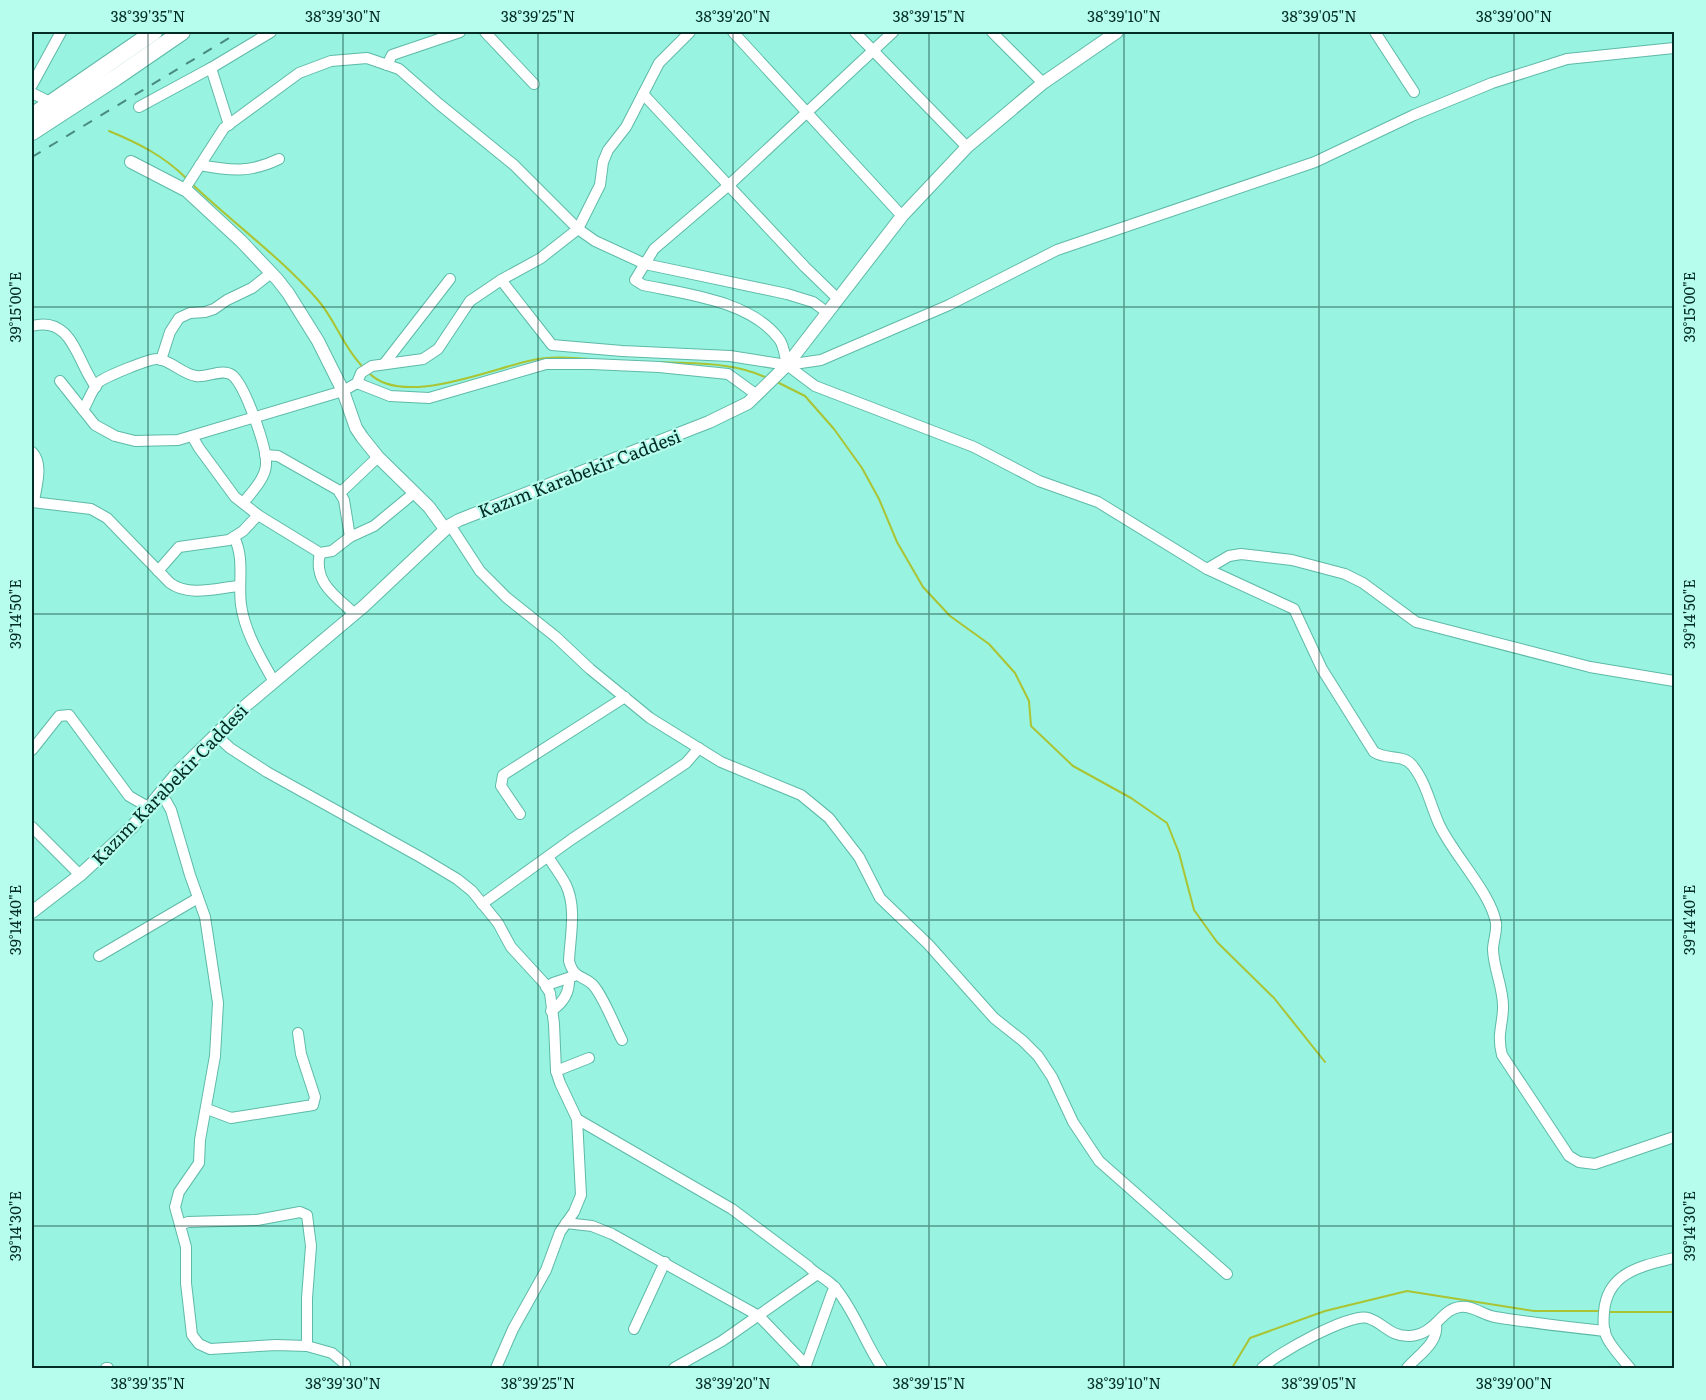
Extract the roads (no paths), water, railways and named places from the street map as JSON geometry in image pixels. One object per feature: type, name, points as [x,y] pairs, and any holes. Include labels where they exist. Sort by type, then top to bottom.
[{"type":"main road","points":[[32,132],[182,32]]},
{"type":"main road","points":[[32,116],[147,33]]},
{"type":"street","points":[[32,85],[61,32]]},
{"type":"street","points":[[139,107],[271,32]]},
{"type":"street","points":[[387,65],[392,55],[460,32]]},
{"type":"street","points":[[484,32],[534,84]]},
{"type":"street","points":[[60,381],[95,425],[115,436],[135,441],[178,440],[343,392],[372,366],[423,359],[438,349],[470,301],[501,280],[541,258],[578,229],[600,185],[605,154],[626,127],[659,63],[690,32]]},
{"type":"street","points":[[733,32],[902,216]]},
{"type":"street","points":[[855,32],[967,147]]},
{"type":"street","points":[[893,32],[729,185],[654,249],[635,280],[643,285],[728,304],[762,322],[780,340],[787,365],[815,386],[974,447],[1039,481],[1098,502],[1207,569],[1286,603],[1294,609],[1322,669],[1374,752],[1385,758],[1406,760],[1412,765],[1432,802],[1442,830],[1494,913],[1496,931],[1493,949],[1503,996],[1498,1041],[1502,1055],[1569,1156],[1579,1162],[1595,1164],[1674,1137]]},
{"type":"street","points":[[992,32],[1043,83]]},
{"type":"street","name":"Kazım Karabekir Caddesi","points":[[32,912],[80,875],[132,826],[179,771],[216,735],[354,614],[448,527],[459,520],[708,422],[748,403],[787,365],[902,216],[967,147],[1043,83],[1117,32]]},
{"type":"street","points":[[1375,32],[1414,93]]},
{"type":"street","points":[[501,280],[552,345],[730,356],[787,365],[821,360],[950,305],[1057,250],[1315,162],[1414,115],[1492,83],[1568,58],[1674,48]]},
{"type":"street","points":[[189,183],[224,128],[299,73],[331,60],[368,58],[399,69],[514,165],[578,229],[595,241],[645,264],[787,294],[813,302],[828,312]]},
{"type":"street","points":[[211,68],[229,125]]},
{"type":"street","points":[[32,93],[52,103]]},
{"type":"street","points":[[643,94],[805,267],[838,299]]},
{"type":"street","points":[[32,103],[52,103]]},
{"type":"street","points":[[200,165],[227,170],[260,168],[279,159]]},
{"type":"street","points":[[131,162],[189,183],[271,273],[305,319],[343,392],[356,428],[378,458],[448,527],[480,571],[501,593],[556,637],[590,669],[669,732],[733,768],[801,795],[829,819],[859,857],[880,898],[928,944],[994,1018],[1038,1056],[1052,1077],[1073,1122],[1099,1161],[1227,1274]]},
{"type":"street","points":[[161,360],[170,332],[179,318],[190,312],[214,309],[252,288],[271,273]]},
{"type":"street","points":[[384,364],[450,279]]},
{"type":"street","points":[[32,327],[52,326],[66,334],[88,377],[96,387]]},
{"type":"street","points":[[83,410],[100,381],[153,359],[161,360],[194,376],[224,373],[232,376],[239,384],[254,417],[267,465],[264,474],[243,503]]},
{"type":"street","points":[[359,378],[390,396],[429,398],[546,364],[591,364],[659,367],[728,374],[757,395]]},
{"type":"street","points":[[192,436],[235,497],[258,515],[320,553],[332,551],[350,537],[374,526],[414,493]]},
{"type":"street","points":[[32,452],[39,466],[33,502],[100,512],[170,583],[185,591],[239,586]]},
{"type":"street","points":[[265,455],[278,456],[340,493],[344,500],[350,537]]},
{"type":"street","points":[[340,493],[378,458]]},
{"type":"street","points":[[158,571],[179,547],[218,542],[234,537],[258,515]]},
{"type":"street","points":[[234,537],[239,547],[241,572],[239,586],[242,609],[253,642],[274,682]]},
{"type":"street","points":[[320,553],[318,567],[322,580],[354,614]]},
{"type":"street","points":[[1207,569],[1229,556],[1241,554],[1292,560],[1345,574],[1416,622],[1590,667],[1674,681]]},
{"type":"street","points":[[520,814],[501,786],[503,775],[625,697]]},
{"type":"street","points":[[32,750],[59,716],[69,715],[129,796],[148,807]]},
{"type":"street","points":[[216,735],[230,748],[267,772],[457,879],[498,922],[511,947],[549,993],[554,1024],[556,1071],[577,1119],[581,1195],[574,1212],[560,1232],[546,1270],[513,1329],[496,1368]]},
{"type":"street","points":[[482,904],[686,764],[699,748]]},
{"type":"street","points":[[161,792],[171,810],[204,917],[218,1003],[215,1056],[200,1140],[199,1163],[179,1192],[175,1203],[176,1215],[186,1247],[186,1283],[191,1331],[196,1341],[210,1348],[307,1346],[332,1353],[345,1364]]},
{"type":"street","points":[[32,827],[80,875]]},
{"type":"street","points":[[548,857],[566,886],[572,918],[569,961],[573,976],[566,996],[551,1011]]},
{"type":"street","points":[[99,956],[198,898]]},
{"type":"street","points":[[546,987],[573,976],[595,986],[622,1040]]},
{"type":"street","points":[[207,1109],[231,1118],[313,1105],[315,1097],[301,1054],[298,1034]]},
{"type":"street","points":[[556,1071],[589,1058]]},
{"type":"street","points":[[577,1119],[732,1209],[816,1275],[836,1287],[856,1317],[882,1368]]},
{"type":"street","points":[[180,1225],[189,1222],[256,1220],[300,1212],[307,1215],[311,1246],[307,1298],[307,1346]]},
{"type":"street","points":[[566,1223],[602,1230],[665,1262],[759,1316],[806,1367],[831,1293],[836,1287]]},
{"type":"street","points":[[1630,1368],[1610,1343],[1604,1326],[1604,1300],[1610,1288],[1629,1272],[1648,1264],[1674,1258]]},
{"type":"street","points":[[634,1329],[665,1262]]},
{"type":"street","points":[[674,1368],[722,1341],[816,1275]]},
{"type":"street","points":[[1262,1368],[1307,1339],[1356,1318],[1371,1319],[1392,1333],[1406,1336],[1423,1333],[1453,1309],[1462,1306],[1493,1317],[1604,1326]]},
{"type":"street","points":[[1407,1368],[1434,1340],[1437,1332],[1436,1324]]},
{"type":"waterway","points":[[109,131],[150,151],[169,163],[186,178]]},
{"type":"waterway","points":[[192,184],[272,254],[317,299],[350,351],[363,367]]},
{"type":"waterway","points":[[369,373],[384,383],[403,387],[425,386],[448,383],[540,359],[589,359]]},
{"type":"waterway","points":[[661,362],[729,366],[767,378]]},
{"type":"waterway","points":[[775,381],[805,396],[834,429],[862,468],[879,499],[897,542],[923,587],[950,616],[989,644],[1015,673],[1029,701],[1031,726],[1073,766],[1131,798],[1167,823],[1179,853],[1194,910],[1217,942],[1274,998],[1325,1062]]},
{"type":"waterway","points":[[1232,1368],[1250,1338],[1325,1311],[1407,1291],[1534,1311],[1602,1311]]},
{"type":"waterway","points":[[1608,1312],[1674,1312]]},
{"type":"railway","points":[[32,157],[239,32]]}]
